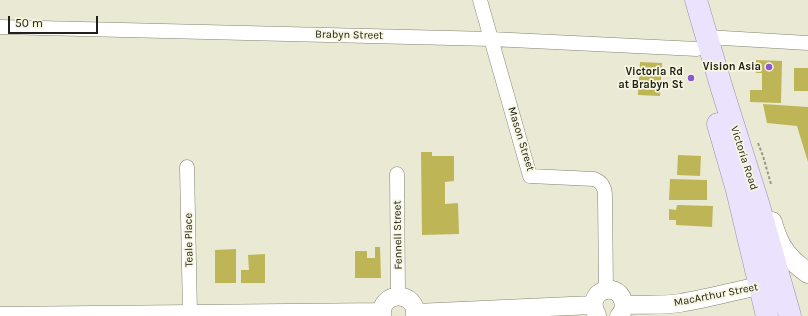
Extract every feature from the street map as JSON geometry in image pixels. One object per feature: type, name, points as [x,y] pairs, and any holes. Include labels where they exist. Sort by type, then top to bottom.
[{"type":"main road","name":"Victoria Road","points":[[683,0],[722,89],[756,196],[790,316]]},
{"type":"main road","name":"Victoria Road","points":[[696,0],[702,43],[768,316]]},
{"type":"main road","points":[[722,89],[750,150],[777,238],[782,248],[796,264],[808,273]]},
{"type":"main road","name":"MacArthur Street","points":[[760,286],[808,282]]},
{"type":"street","name":"Mason Street","points":[[480,0],[530,176],[594,179],[598,180],[604,188],[606,290]]},
{"type":"street","name":"Brabyn Street","points":[[0,27],[491,39],[702,43],[808,43]]},
{"type":"street","name":"Teale Place","points":[[187,167],[190,314]]},
{"type":"street","name":"Fennell Street","points":[[397,174],[398,296]]},
{"type":"street","name":"MacArthur Street","points":[[621,310],[708,298],[760,286]]},
{"type":"street","points":[[0,316],[382,314],[385,303],[393,297],[398,296],[407,298],[413,304],[415,315],[596,310],[594,300],[597,295],[606,290],[616,291],[623,299],[621,310]]},
{"type":"building","points":[[756,60],[782,61],[781,103],[750,102],[750,90],[762,90],[762,73],[756,73]]},
{"type":"building","points":[[640,62],[662,63],[660,96],[638,95]]},
{"type":"building","points":[[794,68],[808,68],[808,91],[794,91]]},
{"type":"building","points":[[763,104],[808,107],[808,162],[797,126],[767,123]]},
{"type":"building","points":[[421,152],[432,152],[432,156],[454,156],[454,181],[445,182],[445,204],[458,203],[459,234],[422,235]]},
{"type":"building","points":[[678,155],[701,156],[700,176],[677,175]]},
{"type":"building","points":[[670,179],[707,180],[707,200],[669,200]]},
{"type":"building","points":[[677,205],[713,206],[712,227],[676,225],[676,220],[669,220],[669,209],[676,210]]},
{"type":"building","points":[[375,247],[380,247],[381,278],[355,278],[355,251],[367,251],[367,258],[375,258]]},
{"type":"building","points":[[236,249],[236,283],[215,283],[215,250]]},
{"type":"building","points":[[265,254],[265,283],[241,283],[241,270],[249,270],[248,255]]},
{"type":"place","name":"Vision Asia","points":[[769,67]]},
{"type":"place","name":"Victoria Rd at Brabyn St","points":[[691,78]]}]
